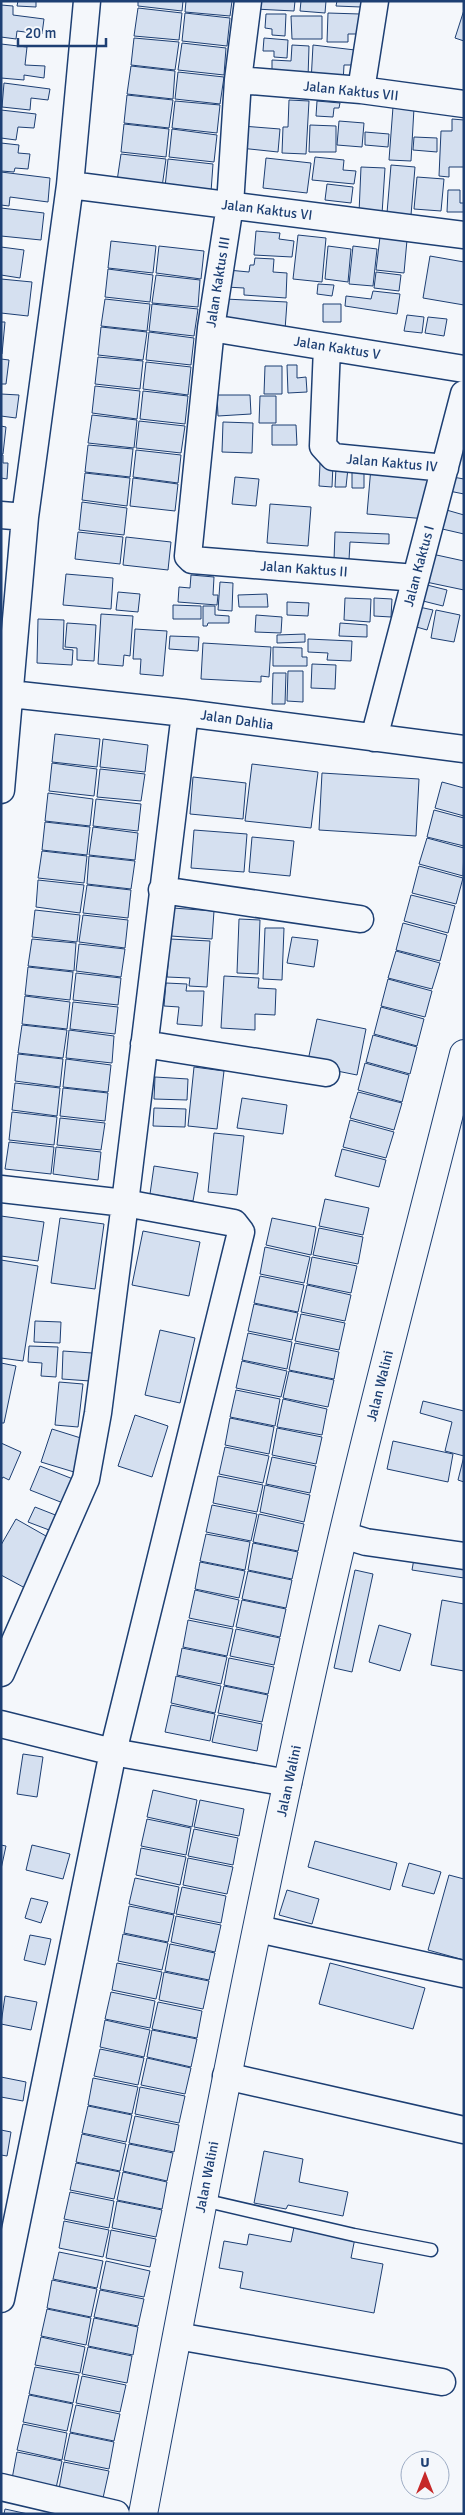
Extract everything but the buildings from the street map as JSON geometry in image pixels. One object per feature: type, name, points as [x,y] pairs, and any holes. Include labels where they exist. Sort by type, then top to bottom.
[{"type":"street","points":[[1,790],[13,516],[70,185],[88,1]]},
{"type":"street","name":"Jalan Kaktus III","points":[[192,560],[188,556],[188,552],[211,328],[230,206],[238,80],[248,1]]},
{"type":"street","points":[[360,90],[375,1]]},
{"type":"street","name":"Jalan Kaktus VII","points":[[238,80],[360,90],[464,104]]},
{"type":"street","name":"Jalan Kaktus VI","points":[[70,185],[464,235]]},
{"type":"street","name":"Jalan Kaktus V","points":[[211,328],[464,369]]},
{"type":"street","name":"Jalan Kaktus IV","points":[[327,347],[323,446],[333,457],[445,468]]},
{"type":"street","name":"Jalan Kaktus I","points":[[374,738],[464,394]]},
{"type":"street","name":"Jalan Kaktus II","points":[[192,560],[416,578]]},
{"type":"street","name":"Jalan Dahlia","points":[[6,694],[185,713],[464,749]]},
{"type":"street","points":[[1,1673],[86,1479],[98,1413],[126,1203],[162,890],[185,713]]},
{"type":"street","points":[[162,890],[360,919]]},
{"type":"street","points":[[144,1044],[326,1073]]},
{"type":"street","name":"Jalan Walini","points":[[144,2514],[226,2076],[288,1783],[343,1535],[464,1054]]},
{"type":"street","points":[[1,1189],[126,1203],[234,1223],[241,1232],[112,1752],[1,2299]]},
{"type":"street","points":[[343,1535],[366,1542],[464,1556]]},
{"type":"street","points":[[1,1724],[112,1752],[288,1783]]},
{"type":"street","points":[[258,1930],[464,1974]]},
{"type":"street","points":[[226,2076],[464,2130]]},
{"type":"street","points":[[177,2336],[442,2382]]},
{"type":"street","points":[[1,2487],[116,2514]]},
{"type":"lane","points":[[203,2200],[345,2233],[431,2250]]}]
